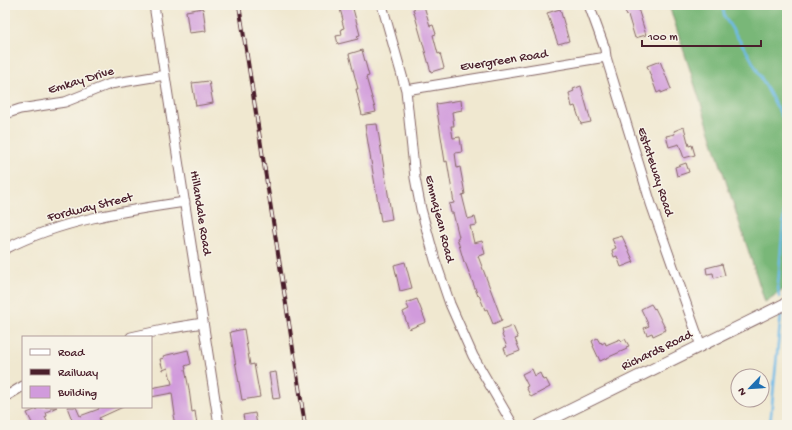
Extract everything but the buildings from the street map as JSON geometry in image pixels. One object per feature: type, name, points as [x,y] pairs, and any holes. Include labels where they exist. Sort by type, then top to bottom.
[{"type":"street","name":"Hillandale Road","points":[[154,5],[219,425]]},
{"type":"street","name":"Emmajean Road","points":[[382,5],[406,90],[415,178],[421,209],[435,260],[450,304],[473,356],[513,425]]},
{"type":"street","name":"Estateway Road","points":[[589,5],[605,49],[606,57],[648,197],[701,346]]},
{"type":"street","name":"Evergreen Road","points":[[406,90],[606,57]]},
{"type":"street","name":"Emkay Drive","points":[[5,114],[20,109],[65,102],[110,84],[165,75]]},
{"type":"street","name":"Fordway Street","points":[[5,249],[39,234],[95,217],[185,202]]},
{"type":"street","name":"Richards Road","points":[[540,425],[787,303]]},
{"type":"street","points":[[135,336],[204,323]]},
{"type":"street","points":[[5,397],[22,387]]},
{"type":"green space","points":[[669,5],[787,5],[787,287],[765,302]]},
{"type":"waterway","points":[[722,5],[725,18],[749,55],[787,126]]},
{"type":"waterway","points":[[779,297],[778,285],[787,177]]},
{"type":"waterway","points":[[770,425],[781,314]]},
{"type":"railway","points":[[239,5],[305,425]]}]
